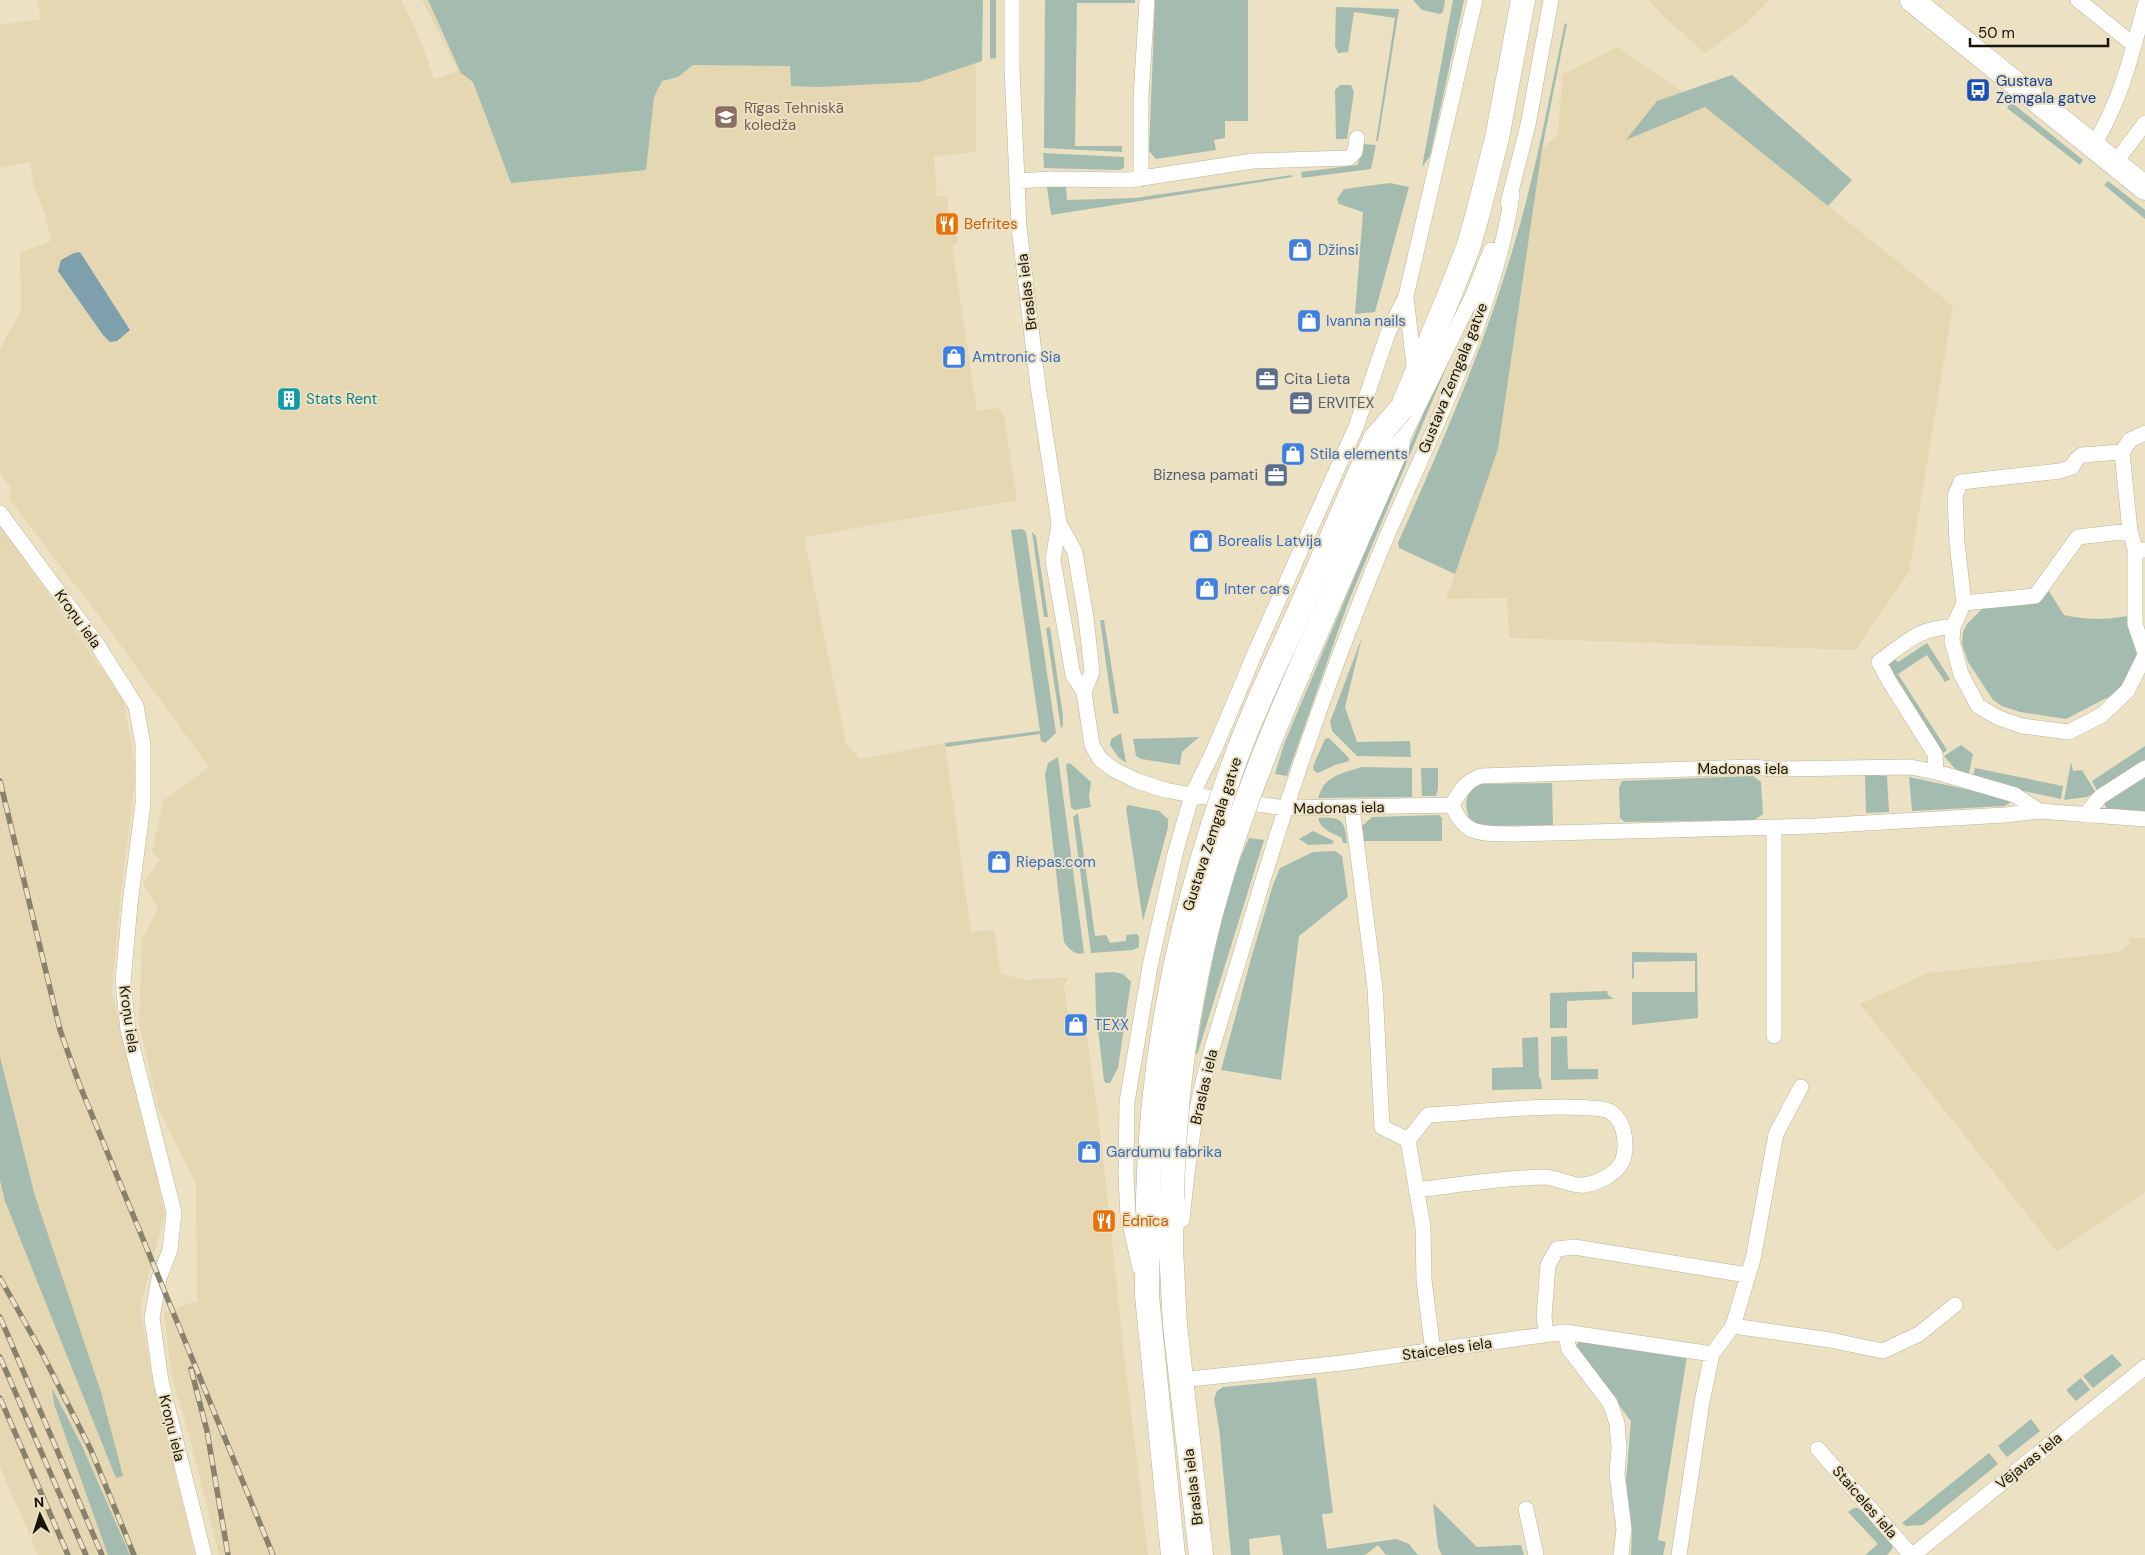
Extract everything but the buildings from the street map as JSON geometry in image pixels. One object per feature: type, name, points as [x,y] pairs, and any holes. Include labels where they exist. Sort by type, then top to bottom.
[{"type":"main road","name":"Gustava Zemgala gatve","points":[[1171,1248],[1178,1099],[1192,1000],[1221,878],[1241,815],[1273,731],[1397,448],[1402,408],[1464,257],[1478,213],[1497,138],[1523,0]]},
{"type":"main road","points":[[1912,0],[2145,188]]},
{"type":"main road","name":"Gustava Zemgala gatve","points":[[1147,1296],[1148,1200],[1154,1098],[1169,995],[1182,931],[1215,818],[1246,732],[1375,439],[1402,408]]},
{"type":"main road","name":"Braslas iela","points":[[1171,1248],[1180,1380],[1201,1555]]},
{"type":"main road","name":"Braslas iela","points":[[1147,1296],[1172,1552]]},
{"type":"street","name":"Braslas iela","points":[[1012,0],[1012,68],[1019,227],[1038,386],[1059,523],[1053,560],[1072,675],[1084,692]]},
{"type":"street","points":[[1141,178],[1141,97],[1148,0]]},
{"type":"street","name":"Gustava Zemgala gatve","points":[[1192,795],[1215,748],[1257,648],[1352,436],[1388,334],[1406,296],[1475,0]]},
{"type":"street","name":"Gustava Zemgala gatve","points":[[1285,808],[1343,643],[1468,348],[1506,232],[1551,0]]},
{"type":"street","points":[[2078,0],[2134,45]]},
{"type":"street","points":[[2093,146],[2107,124],[2122,90],[2145,5]]},
{"type":"street","points":[[2115,163],[2145,123]]},
{"type":"street","points":[[1017,181],[1141,178],[1253,161],[1349,158],[1354,152],[1357,138]]},
{"type":"street","name":"Gustava Zemgala gatve","points":[[1397,448],[1421,403],[1472,295],[1512,195]]},
{"type":"street","name":"Gustava Zemgala gatve","points":[[1406,296],[1415,376]]},
{"type":"street","points":[[2122,452],[2082,455],[2072,467],[2060,471],[1962,482],[1955,496],[1957,543],[1964,603],[1953,627],[1952,641],[1961,674],[1978,706],[1999,718],[2022,726],[2069,732],[2102,715],[2128,690],[2145,654],[2136,624],[2140,549],[2130,531],[2122,452],[2130,440],[2145,433]]},
{"type":"street","name":"Kroņu iela","points":[[0,513],[97,644],[136,706],[143,745],[143,804],[130,904],[123,982],[128,1030],[174,1212],[170,1250],[159,1278],[152,1318],[160,1381],[204,1555]]},
{"type":"street","name":"Braslas iela","points":[[1059,523],[1075,552],[1086,618],[1092,672],[1084,692],[1088,732],[1092,745],[1100,759],[1112,769],[1136,781],[1165,790],[1285,808],[1274,838],[1206,1071],[1195,1121],[1182,1224],[1171,1248]]},
{"type":"street","points":[[1964,603],[2035,596],[2078,538],[2130,531]]},
{"type":"street","points":[[1936,772],[1935,754],[1888,681],[1879,662],[1918,634],[1936,627],[1953,627]]},
{"type":"street","name":"Madonas iela","points":[[1285,808],[1452,805],[1464,786],[1472,779],[1482,776],[1752,767],[1773,769],[1910,767],[1936,772],[2015,795],[2039,812]]},
{"type":"street","points":[[2085,815],[2100,797],[2145,768]]},
{"type":"street","name":"Braslas iela","points":[[1147,1296],[1128,1215],[1126,1176],[1127,1102],[1150,966],[1175,854],[1192,795]]},
{"type":"street","points":[[1452,805],[1462,823],[1476,833],[1543,834],[1774,827],[2039,812],[2145,819]]},
{"type":"street","points":[[1352,808],[1375,988],[1382,1127],[1408,1140]]},
{"type":"street","points":[[1774,827],[1774,1036]]},
{"type":"street","points":[[1679,1555],[1702,1402],[1712,1354],[1733,1326],[1752,1259],[1776,1134],[1801,1087]]},
{"type":"street","points":[[1416,1190],[1490,1181],[1546,1177],[1582,1186],[1609,1177],[1621,1163],[1626,1148],[1623,1128],[1617,1117],[1605,1109],[1548,1108],[1428,1115],[1408,1140],[1416,1190],[1423,1227],[1424,1280],[1433,1352]]},
{"type":"street","points":[[1546,1334],[1544,1316],[1548,1265],[1557,1249],[1574,1247],[1747,1275]]},
{"type":"street","points":[[1733,1326],[1830,1340],[1884,1351],[1919,1334],[1955,1305]]},
{"type":"street","points":[[1565,1332],[1569,1349],[1610,1403],[1617,1423],[1619,1448],[1617,1474],[1624,1528],[1621,1555]]},
{"type":"street","name":"Staiceles iela","points":[[1180,1380],[1433,1352],[1565,1332],[1712,1354]]},
{"type":"street","name":"Vējavas iela","points":[[1912,1555],[2145,1367]]},
{"type":"street","name":"Staiceles iela","points":[[1818,1448],[1912,1555]]},
{"type":"street","points":[[1526,1509],[1536,1555]]},
{"type":"shaded area","points":[[37,0],[401,0],[420,38],[434,79],[458,71],[422,0],[976,0],[976,152],[934,156],[937,196],[947,196],[950,228],[957,227],[958,243],[952,245],[977,411],[998,408],[1004,416],[1017,500],[804,537],[846,743],[860,759],[945,743],[971,932],[994,930],[1001,974],[1026,980],[1069,977],[1064,986],[1068,1016],[1084,1014],[1101,1140],[1148,1555],[219,1555],[189,1435],[172,1378],[164,1313],[197,1301],[196,1185],[158,1108],[139,1024],[142,939],[158,909],[143,883],[160,860],[152,851],[163,801],[209,767],[106,625],[9,499],[12,489],[0,474],[0,349],[21,311],[20,253],[51,241],[46,218],[33,182],[30,162],[0,168],[0,25],[41,19]]},
{"type":"shaded area","points":[[1649,0],[1769,0],[1742,27],[1705,53],[1663,16]]},
{"type":"shaded area","points":[[1617,47],[1705,107],[1953,306],[1909,572],[1855,650],[1509,638],[1507,598],[1446,599],[1498,449],[1542,149],[1558,134],[1563,74]]},
{"type":"shaded area","points":[[0,526],[123,699],[136,770],[120,902],[112,992],[165,1213],[140,1308],[153,1384],[195,1555],[38,1555],[0,1467]]},
{"type":"shaded area","points":[[2129,938],[2145,938],[2145,1192],[2057,1252],[1860,1004],[1928,973],[2120,952],[2130,944]]},
{"type":"green space","name":"Rīgas Tehniskā koledža","points":[[428,0],[983,0],[982,61],[919,82],[819,87],[791,86],[790,66],[693,65],[678,77],[662,81],[654,97],[646,170],[511,183],[473,82],[461,73]]},
{"type":"green space","points":[[990,0],[996,0],[996,58],[990,59]]},
{"type":"green space","points":[[1045,0],[1135,0],[1135,3],[1077,3],[1075,146],[1122,146],[1122,152],[1044,148]]},
{"type":"green space","points":[[1155,0],[1248,0],[1248,121],[1225,121],[1225,138],[1214,140],[1216,150],[1156,159],[1149,151]]},
{"type":"green space","points":[[1413,0],[1445,0],[1443,12],[1440,14],[1422,10]]},
{"type":"green space","points":[[1453,0],[1464,0],[1430,156],[1422,167]]},
{"type":"green space","points":[[1336,7],[1399,9],[1378,141],[1376,141],[1395,18],[1354,12],[1348,52],[1338,53],[1335,46]]},
{"type":"green space","points":[[1565,23],[1567,24],[1542,149],[1498,449],[1455,574],[1399,548],[1398,543],[1461,396],[1502,283],[1529,190]]},
{"type":"green space","points":[[1732,75],[1852,180],[1828,206],[1705,107],[1626,140],[1657,101]]},
{"type":"green space","points":[[1340,85],[1351,85],[1354,92],[1347,139],[1336,139],[1335,90]]},
{"type":"green space","points":[[2011,102],[2083,160],[2080,165],[2007,108]]},
{"type":"green space","points":[[1363,144],[1376,145],[1371,169],[1302,178],[1301,172],[1358,165]]},
{"type":"green space","points":[[1043,153],[1124,157],[1124,168],[1119,170],[1044,168]]},
{"type":"green space","points":[[1292,175],[1292,177],[1051,215],[1047,187],[1066,187],[1067,200],[1135,198]]},
{"type":"green space","points":[[2108,181],[2145,210],[2145,219],[2104,185]]},
{"type":"green space","points":[[1390,183],[1409,187],[1375,312],[1355,314],[1363,212],[1339,204],[1337,199],[1344,189]]},
{"type":"green space","points":[[1446,360],[1449,361],[1348,603],[1287,776],[1275,774],[1284,744]]},
{"type":"green space","points":[[1022,529],[1026,532],[1056,733],[1045,743],[1041,741],[1040,734],[946,747],[945,743],[1040,731],[1011,530]]},
{"type":"green space","points":[[1032,532],[1036,536],[1048,617],[1044,617]]},
{"type":"green space","points":[[2049,591],[2064,615],[2096,619],[2128,616],[2138,659],[2120,691],[2066,719],[2020,712],[2002,706],[1993,700],[1968,662],[1962,644],[1963,632],[1967,624],[1984,607],[2044,597]]},
{"type":"green space","points":[[1100,620],[1104,620],[1119,714],[1113,713]]},
{"type":"green space","points":[[1050,627],[1063,716],[1061,729],[1046,628]]},
{"type":"green space","points":[[1362,637],[1345,707],[1357,742],[1410,741],[1411,757],[1357,756],[1332,731],[1330,722]]},
{"type":"green space","points":[[1927,643],[1950,679],[1945,682],[1927,655],[1898,674],[1947,750],[1943,753],[1889,677],[1886,666],[1895,659],[1898,662]]},
{"type":"green space","points":[[1121,733],[1126,763],[1118,757],[1110,745],[1111,739]]},
{"type":"green space","points":[[1199,737],[1182,752],[1180,765],[1141,759],[1136,756],[1133,739]]},
{"type":"green space","points":[[1329,738],[1349,758],[1349,761],[1318,773],[1314,771],[1313,766],[1325,739]]},
{"type":"green space","points":[[1961,745],[1973,754],[1968,778],[1958,772],[1944,756]]},
{"type":"green space","points":[[2145,746],[2145,761],[2098,792],[2092,781]]},
{"type":"green space","points":[[1058,757],[1084,953],[1081,954],[1072,951],[1064,942],[1045,775],[1048,763]]},
{"type":"green space","points":[[2071,762],[2073,771],[2082,770],[2096,793],[2086,797],[2064,800]]},
{"type":"green space","points":[[1068,763],[1091,782],[1089,797],[1091,807],[1074,810],[1071,807],[1066,765]]},
{"type":"green space","points":[[1361,767],[1412,768],[1412,797],[1318,798],[1321,790],[1329,780]]},
{"type":"green space","points":[[1421,768],[1438,768],[1436,796],[1422,796]]},
{"type":"green space","points":[[1975,768],[2063,786],[2061,799],[1972,780]]},
{"type":"green space","points":[[2145,773],[2145,811],[2108,809],[2105,806],[2105,801]]},
{"type":"green space","points":[[1865,774],[1887,776],[1889,812],[1866,813]]},
{"type":"green space","points":[[1753,776],[1761,782],[1763,814],[1754,820],[1625,822],[1620,818],[1619,788],[1622,781]]},
{"type":"green space","points":[[1909,777],[2007,798],[2010,803],[2004,806],[1912,811]]},
{"type":"green space","points":[[1552,783],[1553,825],[1481,826],[1469,818],[1466,807],[1467,799],[1470,792],[1478,784]]},
{"type":"green space","points":[[1128,805],[1159,811],[1168,819],[1168,827],[1143,921],[1126,808]]},
{"type":"green space","points":[[1078,813],[1095,936],[1106,935],[1110,943],[1126,941],[1126,935],[1137,934],[1139,937],[1139,947],[1133,950],[1091,953],[1073,817]]},
{"type":"green space","points":[[1439,815],[1442,818],[1442,841],[1364,841],[1362,826],[1372,817]]},
{"type":"green space","points":[[1318,818],[1332,818],[1340,821],[1345,829],[1347,843],[1343,843],[1342,838],[1324,828]]},
{"type":"green space","points":[[1313,831],[1334,841],[1332,844],[1308,845],[1299,839]]},
{"type":"green space","points":[[1249,838],[1264,840],[1198,1052],[1195,1055],[1222,918],[1229,890]]},
{"type":"green space","points":[[1335,851],[1342,856],[1348,897],[1299,936],[1281,1080],[1221,1070],[1252,955],[1280,868],[1313,852]]},
{"type":"green space","points":[[1632,952],[1697,953],[1698,1018],[1632,1025],[1632,992],[1695,992],[1695,961],[1634,962],[1634,978],[1632,979]]},
{"type":"green space","points":[[1114,972],[1123,974],[1131,982],[1118,1068],[1110,1083],[1106,1083],[1104,1081],[1096,1012],[1095,973]]},
{"type":"green space","points":[[1607,991],[1608,995],[1614,999],[1567,1001],[1567,1028],[1550,1028],[1550,993]]},
{"type":"green space","points":[[1567,1036],[1568,1069],[1598,1069],[1598,1079],[1551,1080],[1551,1037]]},
{"type":"green space","points":[[1538,1037],[1539,1077],[1542,1089],[1492,1090],[1492,1068],[1523,1067],[1522,1038]]},
{"type":"green space","points":[[0,1057],[35,1196],[101,1392],[123,1476],[116,1478],[5,1201],[0,1180]]},
{"type":"green space","points":[[1580,1341],[1687,1356],[1658,1540],[1666,1542],[1663,1555],[1631,1555],[1632,1533],[1626,1481],[1631,1421],[1576,1349],[1576,1345]]},
{"type":"green space","points":[[2112,1354],[2122,1365],[2093,1388],[2083,1376]]},
{"type":"green space","points":[[1316,1378],[1333,1513],[1322,1514],[1327,1549],[1396,1539],[1409,1544],[1418,1555],[1386,1555],[1378,1545],[1365,1555],[1283,1555],[1280,1535],[1249,1539],[1250,1555],[1231,1555],[1219,1428],[1214,1399],[1217,1391],[1223,1387]]},
{"type":"green space","points":[[2081,1378],[2090,1390],[2076,1401],[2066,1390]]},
{"type":"green space","points":[[52,1388],[82,1446],[130,1555],[108,1555],[54,1404]]},
{"type":"green space","points":[[2031,1419],[2040,1431],[2007,1457],[1998,1446]]},
{"type":"green space","points":[[1989,1453],[1998,1464],[1923,1525],[1906,1526],[1902,1523]]},
{"type":"green space","points":[[1433,1503],[1477,1547],[1521,1545],[1524,1555],[1442,1555],[1438,1547]]},
{"type":"green space","points":[[1858,1508],[1875,1523],[1893,1543],[1892,1549],[1887,1555],[1865,1555],[1878,1544],[1848,1512]]},
{"type":"water","points":[[80,252],[130,330],[117,341],[110,342],[103,335],[58,271],[61,260]]},
{"type":"railway","points":[[0,781],[60,1030],[80,1086],[273,1555]]},
{"type":"railway","points":[[0,1278],[41,1351],[91,1450],[134,1555]]},
{"type":"railway","points":[[0,1317],[102,1555]]},
{"type":"railway","points":[[0,1357],[86,1555]]},
{"type":"railway","points":[[191,1369],[207,1431],[228,1555]]},
{"type":"railway","points":[[0,1398],[68,1555]]},
{"type":"place","name":"Gustava Zemgala gatve","points":[[1978,90]]},
{"type":"place","name":"Rīgas Tehniskā koledža","points":[[726,117]]},
{"type":"place","name":"Befrites","points":[[947,224]]},
{"type":"place","name":"Džinsi","points":[[1300,250]]},
{"type":"place","name":"Ivanna nails","points":[[1309,321]]},
{"type":"place","name":"Amtronic Sia","points":[[954,357]]},
{"type":"place","name":"Cita Lieta","points":[[1267,379]]},
{"type":"place","name":"Stats Rent","points":[[289,399]]},
{"type":"place","name":"ERVITEX","points":[[1301,403]]},
{"type":"place","name":"Stila elements","points":[[1293,454]]},
{"type":"place","name":"Biznesa pamati","points":[[1276,475]]},
{"type":"place","name":"Borealis Latvija","points":[[1201,541]]},
{"type":"place","name":"Inter cars","points":[[1207,589]]},
{"type":"place","name":"Riepas.com","points":[[999,862]]},
{"type":"place","name":"TEXX","points":[[1076,1025]]},
{"type":"place","name":"Gardumu fabrika","points":[[1089,1152]]},
{"type":"place","name":"Ēdnīca","points":[[1104,1221]]}]
